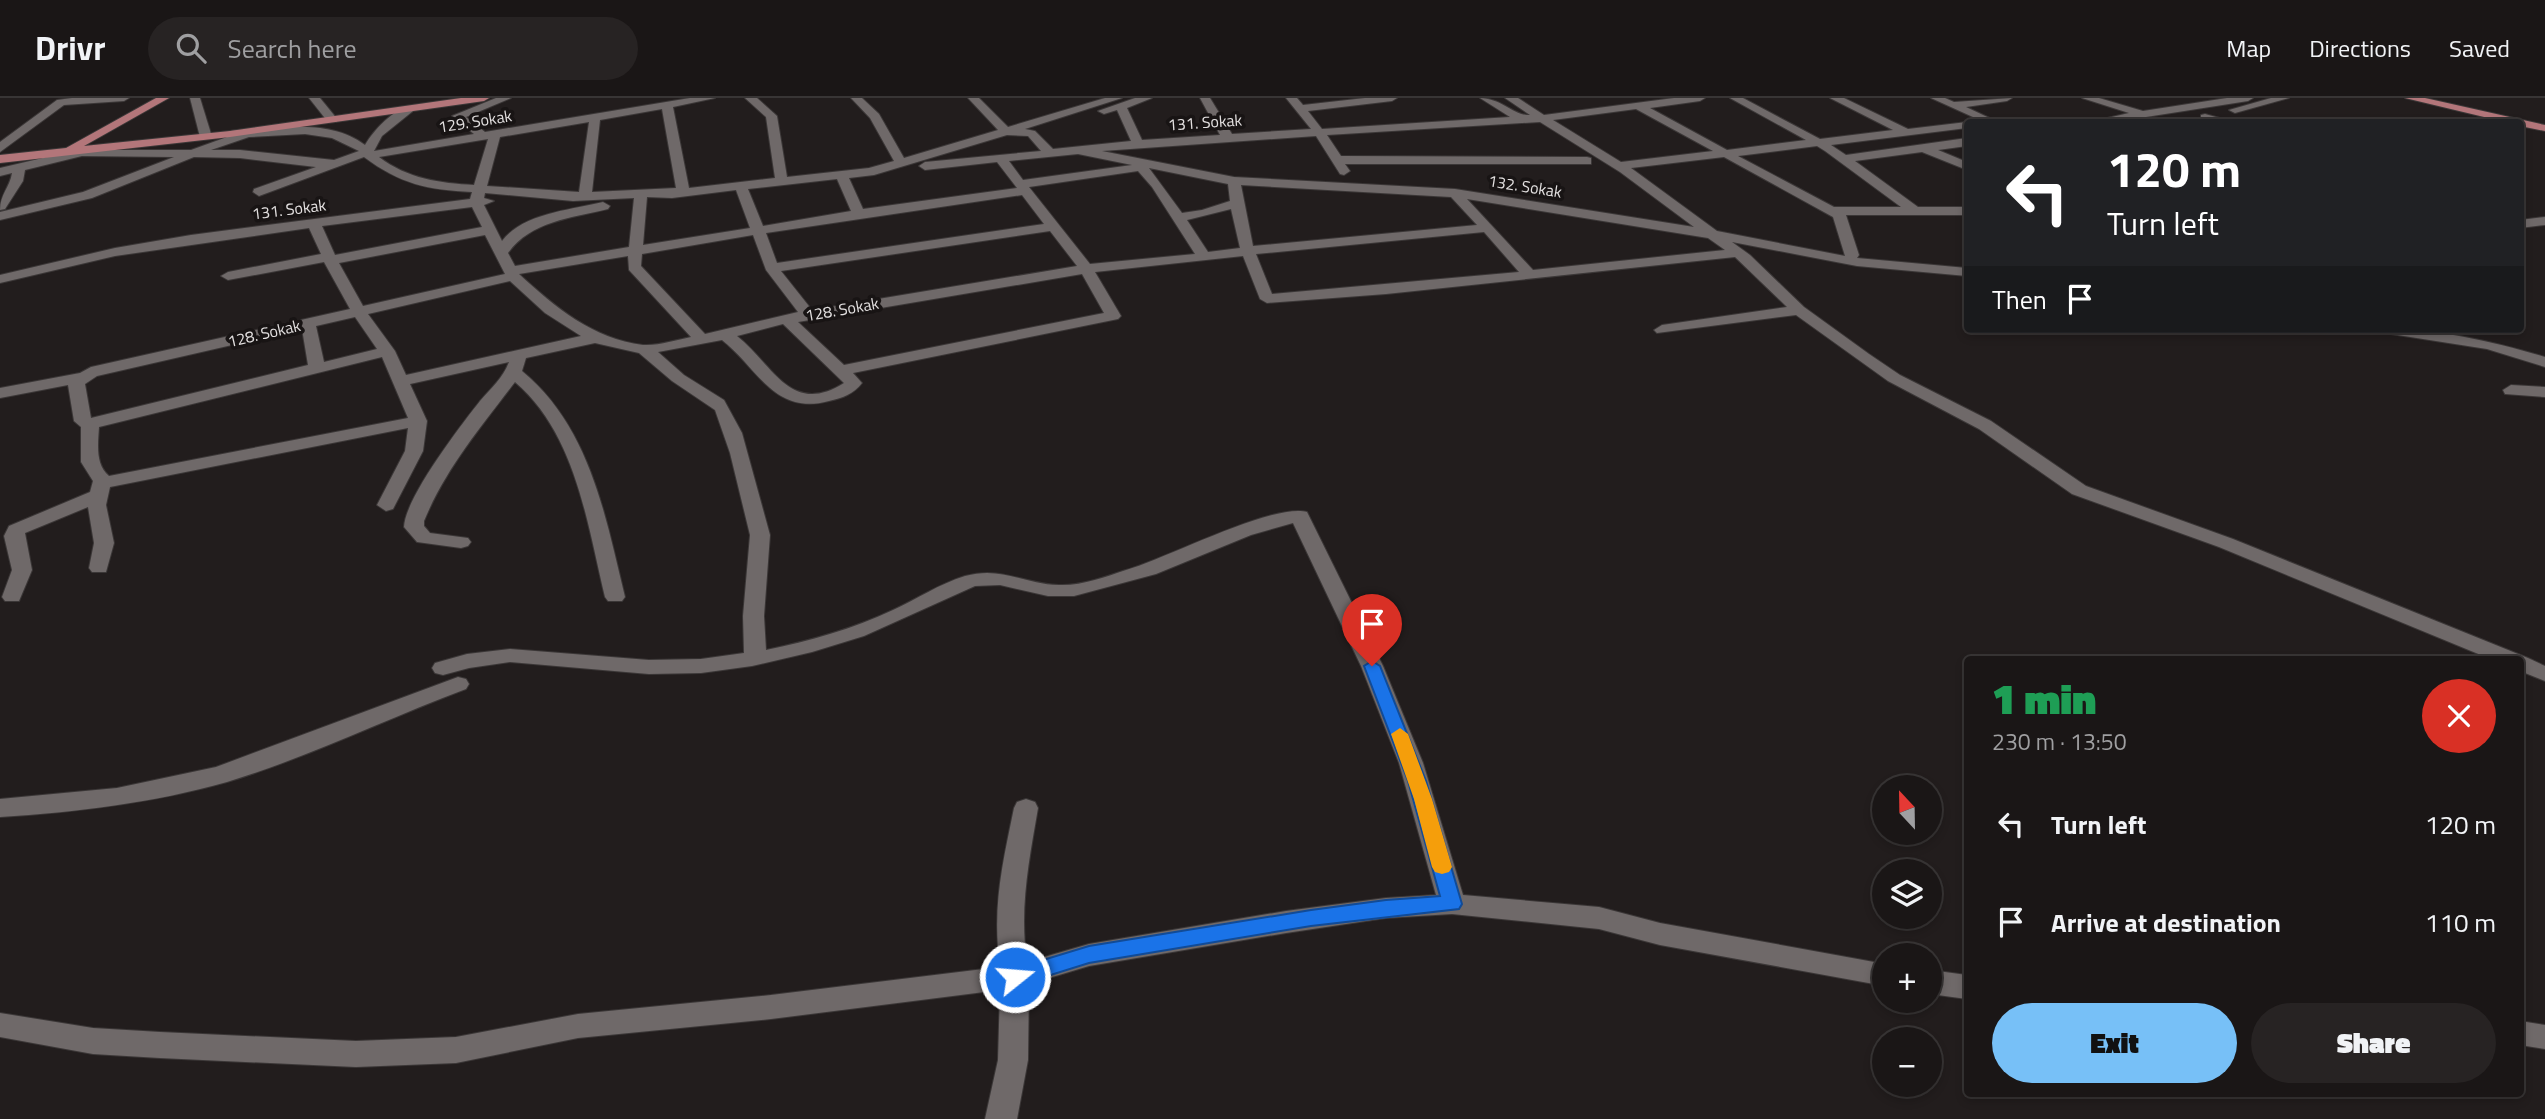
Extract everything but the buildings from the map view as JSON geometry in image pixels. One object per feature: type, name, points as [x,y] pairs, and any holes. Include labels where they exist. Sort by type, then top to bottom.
[{"type":"main road","points":[[66,153],[108,127],[164,98]]},
{"type":"main road","points":[[0,159],[230,134],[484,98]]},
{"type":"main road","points":[[2410,98],[2433,100],[2509,119]]},
{"type":"main road","points":[[2524,123],[2545,128]]},
{"type":"street","points":[[0,148],[61,102],[124,98]]},
{"type":"street","points":[[195,98],[206,137]]},
{"type":"street","points":[[314,98],[332,120]]},
{"type":"street","points":[[230,134],[324,133],[345,138],[408,179],[477,197],[488,134],[458,116],[506,98]]},
{"type":"street","name":"129. Sokak","points":[[260,192],[368,153],[710,98]]},
{"type":"street","points":[[750,98],[771,116],[782,182]]},
{"type":"street","points":[[856,98],[875,116],[908,165]]},
{"type":"street","points":[[973,98],[1005,131],[1031,133],[1050,153]]},
{"type":"street","points":[[1078,98],[1088,107]]},
{"type":"street","points":[[908,165],[1005,131],[1088,107],[1147,98]]},
{"type":"street","points":[[1205,98],[1227,138]]},
{"type":"street","points":[[1291,98],[1319,132],[1355,188]]},
{"type":"street","points":[[1300,109],[1384,98],[1416,126]]},
{"type":"street","points":[[1337,160],[1592,165],[1485,98]]},
{"type":"street","points":[[1510,98],[1623,169],[1715,236],[1743,247],[1857,262],[1964,272]]},
{"type":"street","points":[[1618,98],[1839,215],[1852,255]]},
{"type":"street","name":"131. Sokak","points":[[0,279],[152,245],[477,197],[641,197],[841,176],[908,165],[1227,138],[1544,118],[1700,98]]},
{"type":"street","points":[[1735,98],[1824,145],[1915,211]]},
{"type":"street","points":[[1835,98],[1908,132]]},
{"type":"street","points":[[1936,98],[1984,119]]},
{"type":"street","points":[[1952,105],[2007,98]]},
{"type":"street","points":[[2087,98],[2159,119]]},
{"type":"street","points":[[2182,98],[2218,119]]},
{"type":"street","points":[[2180,119],[2248,98]]},
{"type":"street","points":[[2117,119],[2206,111],[2284,98]]},
{"type":"street","points":[[908,165],[1031,133],[1119,102]]},
{"type":"street","points":[[1119,102],[1138,145]]},
{"type":"street","points":[[667,105],[683,192]]},
{"type":"street","points":[[368,153],[377,134],[410,109]]},
{"type":"street","points":[[585,196],[596,117]]},
{"type":"street","points":[[1623,169],[1964,125]]},
{"type":"street","points":[[1824,145],[1964,131]]},
{"type":"street","points":[[0,216],[99,192],[228,139],[250,134]]},
{"type":"street","points":[[1178,142],[1183,152],[1327,144]]},
{"type":"street","points":[[1844,159],[1964,142]]},
{"type":"street","points":[[1924,148],[1964,165]]},
{"type":"street","points":[[0,172],[96,149]]},
{"type":"street","name":"132. Sokak","points":[[1076,150],[1145,164],[1190,168],[1234,181],[1455,193],[1680,228],[1715,236]]},
{"type":"street","points":[[82,153],[240,154],[335,164]]},
{"type":"street","points":[[842,370],[1113,316],[1086,269],[1000,158]]},
{"type":"street","points":[[1145,164],[1203,257]]},
{"type":"street","name":"128. Sokak","points":[[0,393],[82,377],[119,365],[359,312],[512,273],[1023,188],[1145,164]]},
{"type":"street","points":[[0,205],[17,181],[19,168]]},
{"type":"street","points":[[841,176],[859,215]]},
{"type":"street","points":[[1234,181],[1234,204],[1246,251],[1267,299],[1305,298],[1530,275],[1743,247],[1852,255],[1964,258]]},
{"type":"street","points":[[741,186],[772,268],[808,315]]},
{"type":"street","points":[[1455,193],[1530,275]]},
{"type":"street","name":"128. Sokak","points":[[477,197],[488,230],[512,273],[550,310],[594,338],[645,350],[702,340],[786,319],[1086,269],[1336,240],[1488,228]]},
{"type":"street","points":[[501,253],[514,235],[540,221],[641,197],[634,267],[702,340]]},
{"type":"street","points":[[1179,217],[1204,214],[1234,204]]},
{"type":"street","points":[[1833,211],[1964,211]]},
{"type":"street","points":[[1660,213],[1680,228]]},
{"type":"street","points":[[2524,224],[2545,221]]},
{"type":"street","points":[[314,223],[329,259],[359,312],[387,351],[418,421],[414,451],[386,505]]},
{"type":"street","points":[[772,268],[1052,227]]},
{"type":"street","points":[[228,276],[488,230]]},
{"type":"street","points":[[1743,247],[1799,310],[1894,378],[1985,425],[2079,491],[2226,543],[2503,656]]},
{"type":"street","points":[[1662,330],[1799,310]]},
{"type":"street","points":[[725,334],[743,347],[772,383],[796,400],[819,399],[851,387],[854,383],[842,370],[786,319]]},
{"type":"street","points":[[308,323],[317,369]]},
{"type":"street","points":[[2416,333],[2490,345],[2545,362]]},
{"type":"street","points":[[400,381],[516,364],[594,338]]},
{"type":"street","points":[[645,350],[675,376],[722,407],[741,453],[758,519],[761,544],[755,575],[752,632],[756,658]]},
{"type":"street","points":[[82,377],[76,383],[83,421],[90,424],[387,351]]},
{"type":"street","points":[[461,542],[424,538],[414,527],[414,521],[433,482],[516,364]]},
{"type":"street","points":[[516,364],[533,385],[579,459],[615,597]]},
{"type":"street","points":[[2511,390],[2545,392]]},
{"type":"street","points":[[12,597],[22,570],[14,536],[16,530],[100,489],[418,421]]},
{"type":"street","points":[[90,424],[92,471],[102,480],[97,505],[103,525],[104,542],[99,568]]},
{"type":"street","points":[[0,808],[127,794],[187,784],[258,763],[407,702],[489,655],[514,653],[656,667],[695,666],[756,658],[868,628],[969,582],[999,578],[1020,581],[1051,592],[1074,590],[1189,555],[1235,533],[1269,521],[1300,516],[1308,540],[1372,666],[1411,763],[1452,904]]},
{"type":"street","points":[[2524,665],[2545,674]]},
{"type":"street","points":[[1001,1119],[1013,1060],[1015,977],[1009,932],[1010,893],[1026,808]]},
{"type":"street","points":[[0,1025],[93,1041],[356,1054],[456,1050],[578,1026],[797,1004],[1015,977],[1102,952],[1323,916],[1386,908],[1452,904],[1599,918],[1660,934],[1872,973]]},
{"type":"street","points":[[1942,984],[1964,987]]},
{"type":"street","points":[[2524,1034],[2545,1037]]},
{"type":"slow traffic","points":[[1400,734],[1423,799],[1442,867]]},
{"type":"route","points":[[1015,977],[1114,950],[1311,918],[1386,908],[1452,904],[1411,763],[1372,666]]}]
